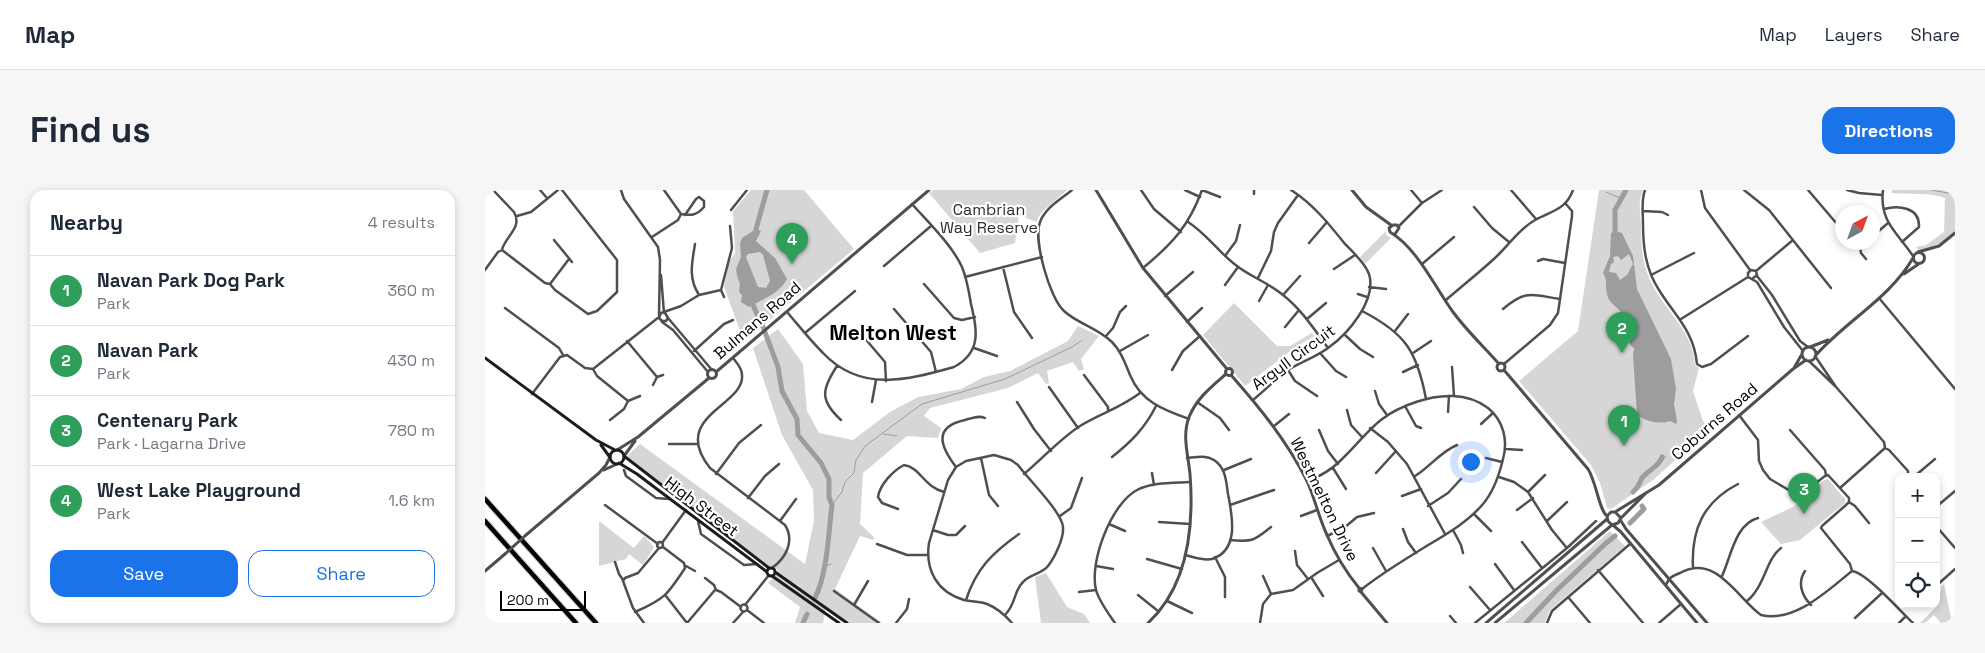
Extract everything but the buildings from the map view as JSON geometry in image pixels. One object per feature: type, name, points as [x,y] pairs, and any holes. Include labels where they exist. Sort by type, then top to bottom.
[{"type":"highway","points":[[485,499],[596,623]]},
{"type":"highway","points":[[485,521],[576,623]]},
{"type":"main road","points":[[485,358],[596,440],[622,452],[624,456],[622,461],[618,464],[613,463],[596,440]]},
{"type":"main road","points":[[610,457],[612,452],[616,450]]},
{"type":"main road","name":"High Street","points":[[624,456],[786,584],[839,623]]},
{"type":"main road","name":"High Street","points":[[618,464],[631,470],[758,564],[847,623]]},
{"type":"street","points":[[485,270],[498,252],[502,250],[517,226],[517,216],[493,190]]},
{"type":"street","points":[[540,190],[548,199]]},
{"type":"street","points":[[502,250],[588,314],[597,311],[615,296],[618,288],[615,257],[560,190],[531,212],[517,216]]},
{"type":"street","points":[[621,190],[624,199],[658,247],[659,316],[662,322],[673,330],[710,371],[716,372]]},
{"type":"street","points":[[664,190],[683,215]]},
{"type":"street","points":[[731,210],[747,190]]},
{"type":"street","name":"Bulmans Road","points":[[616,450],[638,437],[709,378],[715,378],[716,372],[733,356],[929,190]]},
{"type":"street","points":[[1073,190],[1054,204],[1040,222],[1038,235],[1042,257],[1054,298],[1069,316],[1106,336],[1120,351],[1140,393],[1155,406],[1189,419]]},
{"type":"street","name":"Westmelton Drive","points":[[1096,190],[1143,268],[1200,336],[1228,373],[1274,426],[1307,482],[1327,536],[1339,560],[1387,623]]},
{"type":"street","points":[[1141,190],[1154,209],[1181,233]]},
{"type":"street","points":[[1185,190],[1200,197]]},
{"type":"street","points":[[1143,268],[1168,248],[1181,233],[1189,222],[1202,190],[1220,197]]},
{"type":"street","name":"Argyll Circuit","points":[[1253,400],[1288,370],[1328,348],[1344,334],[1362,311],[1369,287],[1367,270],[1355,255],[1327,222],[1298,194],[1291,190]]},
{"type":"street","points":[[1352,190],[1367,207],[1390,227],[1397,230],[1401,240],[1421,265],[1445,301],[1499,364],[1499,370],[1504,370],[1588,469],[1596,484],[1603,512],[1607,518],[1621,532],[1697,623]]},
{"type":"street","points":[[1411,190],[1422,203]]},
{"type":"street","points":[[1390,227],[1390,232],[1397,230],[1403,221],[1422,203],[1442,190]]},
{"type":"street","points":[[1511,190],[1536,219]]},
{"type":"street","points":[[1445,301],[1495,258],[1509,242],[1536,219],[1558,210],[1573,190]]},
{"type":"street","points":[[1645,190],[1643,194],[1643,243],[1651,275],[1658,289],[1681,319],[1691,337],[1699,366],[1703,367],[1711,364],[1748,336]]},
{"type":"street","points":[[1701,190],[1705,208],[1750,270],[1756,273],[1757,278],[1772,295],[1800,341],[1814,349],[1815,355],[1836,386],[1884,442],[1885,448],[1889,450],[1906,473]]},
{"type":"street","points":[[1744,190],[1769,210],[1831,288]]},
{"type":"street","points":[[1808,190],[1835,222]]},
{"type":"street","points":[[1847,190],[1859,193],[1882,194]]},
{"type":"street","points":[[1883,190],[1884,209],[1888,223],[1908,248],[1915,262],[1920,263]]},
{"type":"street","points":[[1258,278],[1271,251],[1274,232],[1278,223],[1298,194]]},
{"type":"street","points":[[652,236],[683,215],[696,198],[699,197],[704,202],[705,205],[698,214],[683,215]]},
{"type":"street","points":[[1499,364],[1504,364],[1550,325],[1558,313],[1573,216],[1565,203]]},
{"type":"street","points":[[786,310],[823,354],[837,366],[854,375],[875,380],[901,380],[936,372],[961,363],[973,348],[977,331],[965,277],[955,256],[912,204]]},
{"type":"street","points":[[1474,207],[1492,228],[1509,242]]},
{"type":"street","points":[[1884,209],[1894,207],[1908,208],[1919,223],[1919,227],[1902,242]]},
{"type":"street","points":[[1643,211],[1661,212],[1668,215]]},
{"type":"street","points":[[1189,222],[1238,267],[1283,294],[1307,319],[1328,348]]},
{"type":"street","points":[[1309,243],[1327,222]]},
{"type":"street","points":[[1880,230],[1888,223]]},
{"type":"street","points":[[724,297],[721,290],[732,248],[730,226]]},
{"type":"street","points":[[884,266],[931,226]]},
{"type":"street","points":[[1225,256],[1236,241],[1240,226]]},
{"type":"street","points":[[1900,277],[1917,252],[1945,242],[1955,233]]},
{"type":"street","points":[[1421,265],[1454,237]]},
{"type":"street","points":[[555,240],[572,262]]},
{"type":"street","points":[[1752,279],[1756,273],[1793,240]]},
{"type":"street","points":[[693,245],[691,274],[694,286],[699,294]]},
{"type":"street","points":[[1908,248],[1923,255],[1924,259]]},
{"type":"street","points":[[1807,361],[1813,360],[1815,355],[1832,337],[1900,277],[1920,263],[1932,248]]},
{"type":"street","points":[[1861,250],[1866,259]]},
{"type":"street","points":[[1651,275],[1694,253]]},
{"type":"street","points":[[1334,269],[1355,255]]},
{"type":"street","points":[[965,277],[1042,257]]},
{"type":"street","points":[[550,284],[569,259]]},
{"type":"street","points":[[1538,261],[1543,259],[1565,263]]},
{"type":"street","points":[[1003,267],[1014,312],[1019,322],[1032,338]]},
{"type":"street","points":[[1225,285],[1238,267]]},
{"type":"street","points":[[659,268],[664,313],[710,371],[709,378]]},
{"type":"street","points":[[1681,319],[1748,277],[1750,270]]},
{"type":"street","points":[[1165,296],[1193,272]]},
{"type":"street","points":[[1283,294],[1300,276]]},
{"type":"street","points":[[1748,277],[1757,282],[1807,361],[1836,386]]},
{"type":"street","points":[[924,284],[954,318],[962,320],[975,317]]},
{"type":"street","points":[[1259,301],[1268,285]]},
{"type":"street","points":[[1369,287],[1386,289]]},
{"type":"street","points":[[505,308],[559,348],[563,355],[567,355],[585,368],[593,369],[659,316],[699,294],[721,290]]},
{"type":"street","points":[[805,333],[855,291]]},
{"type":"street","points":[[1359,294],[1367,297]]},
{"type":"street","points":[[1503,309],[1520,296],[1560,299]]},
{"type":"street","points":[[1878,298],[1955,389]]},
{"type":"street","points":[[1307,319],[1326,303]]},
{"type":"street","points":[[1106,336],[1113,328],[1120,312],[1126,306]]},
{"type":"street","points":[[651,324],[662,322],[676,308]]},
{"type":"street","points":[[1187,322],[1202,308]]},
{"type":"street","points":[[894,309],[931,352],[936,372]]},
{"type":"street","points":[[1285,327],[1299,310]]},
{"type":"street","points":[[1362,311],[1395,331],[1413,353],[1418,365],[1426,399]]},
{"type":"street","points":[[1395,331],[1408,314]]},
{"type":"street","points":[[694,351],[724,324],[734,320]]},
{"type":"street","points":[[863,334],[885,362],[886,381]]},
{"type":"street","points":[[1344,334],[1373,358]]},
{"type":"street","points":[[1120,351],[1148,335]]},
{"type":"street","points":[[1172,370],[1183,351],[1200,336]]},
{"type":"street","points":[[1802,352],[1832,337]]},
{"type":"street","points":[[627,341],[657,376]]},
{"type":"street","points":[[1413,353],[1431,341]]},
{"type":"street","points":[[973,348],[997,356]]},
{"type":"street","name":"Coburns Road","points":[[1793,369],[1802,352]]},
{"type":"street","points":[[1320,353],[1336,371],[1346,376]]},
{"type":"street","points":[[532,394],[563,355]]},
{"type":"street","points":[[733,356],[742,373],[741,384],[705,421],[698,444],[706,463],[716,474],[780,521],[789,531],[790,540],[788,550],[745,605],[741,607]]},
{"type":"street","name":"Coburns Road","points":[[1613,525],[1649,491],[1681,466],[1793,369],[1807,361]]},
{"type":"street","points":[[1504,364],[1504,370]]},
{"type":"street","points":[[1403,372],[1418,365]]},
{"type":"street","points":[[837,366],[827,383],[825,396],[828,406],[841,420]]},
{"type":"street","points":[[1452,366],[1454,396]]},
{"type":"street","points":[[593,369],[597,376],[628,401]]},
{"type":"street","points":[[1288,370],[1295,380],[1317,396]]},
{"type":"street","points":[[1148,623],[1167,601],[1182,569],[1185,555],[1190,524],[1190,482],[1185,443],[1189,419],[1197,402],[1205,392],[1228,373]]},
{"type":"street","points":[[1084,374],[1108,411]]},
{"type":"street","points":[[657,376],[663,375]]},
{"type":"street","points":[[653,385],[657,376]]},
{"type":"street","points":[[872,402],[875,380]]},
{"type":"street","points":[[1049,387],[1078,428]]},
{"type":"street","points":[[1375,391],[1379,404],[1387,415]]},
{"type":"street","points":[[1025,474],[1078,428],[1119,407],[1140,393]]},
{"type":"street","points":[[609,420],[624,408],[628,401],[639,396]]},
{"type":"street","points":[[1449,396],[1449,412]]},
{"type":"street","points":[[1307,482],[1338,464],[1370,428],[1387,415],[1426,399],[1449,396],[1472,399],[1493,413],[1502,426],[1506,449],[1499,477],[1491,493],[1474,514],[1453,530],[1386,571],[1361,589]]},
{"type":"street","points":[[1017,402],[1051,451]]},
{"type":"street","points":[[1197,402],[1220,418],[1229,430]]},
{"type":"street","points":[[1112,457],[1139,433],[1149,420],[1155,406]]},
{"type":"street","points":[[1405,406],[1416,426],[1421,428]]},
{"type":"street","points":[[1347,410],[1351,425],[1362,437]]},
{"type":"street","points":[[1481,424],[1493,413]]},
{"type":"street","points":[[1274,426],[1289,414]]},
{"type":"street","points":[[1739,415],[1758,440],[1759,461],[1763,470],[1777,484],[1799,496],[1826,475]]},
{"type":"street","points":[[956,467],[943,448],[941,441],[945,430],[953,422],[981,416],[985,418]]},
{"type":"street","points":[[716,474],[739,443],[761,425]]},
{"type":"street","points":[[1370,428],[1396,451],[1415,476],[1428,506],[1445,534]]},
{"type":"street","points":[[1319,430],[1328,451],[1338,464]]},
{"type":"street","points":[[1790,430],[1825,470],[1826,475],[1830,476],[1849,498],[1849,502],[1855,506],[1869,523]]},
{"type":"street","name":"Bulmans Road","points":[[624,456],[638,437]]},
{"type":"street","points":[[669,444],[698,444]]},
{"type":"street","points":[[1415,476],[1425,470],[1446,450],[1457,445]]},
{"type":"street","points":[[1840,488],[1885,448]]},
{"type":"street","points":[[1506,449],[1522,450]]},
{"type":"street","points":[[1376,473],[1396,451]]},
{"type":"street","points":[[1005,615],[1014,603],[1018,588],[1023,581],[1048,567],[1058,548],[1063,528],[1060,516],[1025,474],[1011,460],[995,455],[966,461],[951,472],[927,555],[929,568],[940,587],[950,594],[966,600],[987,604],[1005,615],[1012,623]]},
{"type":"street","points":[[1185,555],[1203,560],[1215,557],[1225,549],[1233,530],[1233,518],[1224,470],[1215,460],[1206,456],[1187,458]]},
{"type":"street","points":[[485,571],[607,466],[610,457]]},
{"type":"street","points":[[981,458],[989,494],[998,506]]},
{"type":"street","points":[[1486,458],[1502,462]]},
{"type":"street","points":[[1224,470],[1251,459]]},
{"type":"street","points":[[1918,473],[1935,459]]},
{"type":"street","points":[[599,473],[618,464]]},
{"type":"street","points":[[749,498],[765,476],[779,464]]},
{"type":"street","points":[[898,509],[882,503],[878,497],[879,490],[883,484],[904,466],[914,469],[932,488],[944,492]]},
{"type":"street","points":[[1333,468],[1346,489]]},
{"type":"street","points":[[624,470],[630,479],[656,498],[671,499]]},
{"type":"street","points":[[630,479],[631,470]]},
{"type":"street","points":[[1152,473],[1154,485]]},
{"type":"street","points":[[1528,492],[1545,476]]},
{"type":"street","points":[[1499,477],[1514,482],[1528,492],[1567,548]]},
{"type":"street","points":[[1060,516],[1071,508],[1082,478]]},
{"type":"street","points":[[1428,506],[1448,493],[1461,479]]},
{"type":"street","points":[[1115,623],[1096,590],[1096,566],[1109,524],[1118,507],[1129,495],[1139,489],[1154,485],[1190,482]]},
{"type":"street","points":[[1693,568],[1693,546],[1698,525],[1713,500],[1725,490],[1738,484]]},
{"type":"street","points":[[1402,496],[1421,489]]},
{"type":"street","points":[[1230,505],[1274,490]]},
{"type":"street","name":"Coburns Road","points":[[1607,518],[1613,512],[1649,491]]},
{"type":"street","points":[[1940,504],[1955,491]]},
{"type":"street","points":[[780,521],[796,498]]},
{"type":"street","points":[[1517,510],[1533,498]]},
{"type":"street","points":[[1547,520],[1567,502]]},
{"type":"street","points":[[1849,502],[1821,528],[1850,564],[1852,571]]},
{"type":"street","points":[[605,505],[658,544],[659,548]]},
{"type":"street","points":[[1602,506],[1613,512],[1620,519],[1626,529],[1707,623]]},
{"type":"street","points":[[658,544],[662,543],[686,510]]},
{"type":"street","points":[[1301,516],[1317,510]]},
{"type":"street","points":[[1327,536],[1344,528],[1357,517],[1375,513]]},
{"type":"street","points":[[1474,514],[1491,531]]},
{"type":"street","points":[[1486,623],[1607,518]]},
{"type":"street","points":[[1722,576],[1740,533],[1747,524],[1758,518]]},
{"type":"street","points":[[698,519],[701,534],[709,541],[744,565],[758,564]]},
{"type":"street","points":[[1475,623],[1513,590],[1567,548],[1596,521]]},
{"type":"street","points":[[1159,522],[1190,524]]},
{"type":"street","points":[[1109,524],[1125,531]]},
{"type":"street","points":[[1495,623],[1613,525]]},
{"type":"street","points":[[933,530],[948,536],[956,536],[965,526]]},
{"type":"street","points":[[1230,540],[1247,542],[1255,539],[1271,527]]},
{"type":"street","points":[[1403,529],[1415,553]]},
{"type":"street","points":[[1453,530],[1463,553]]},
{"type":"street","points":[[1940,530],[1954,546]]},
{"type":"street","points":[[966,600],[973,581],[986,561],[994,552],[1019,534]]},
{"type":"street","points":[[1522,542],[1542,568]]},
{"type":"street","points":[[662,543],[663,547],[695,571]]},
{"type":"street","points":[[877,544],[907,555],[927,555]]},
{"type":"street","points":[[1547,623],[1552,612],[1568,596],[1630,544]]},
{"type":"street","points":[[623,580],[638,573],[659,548],[663,547]]},
{"type":"street","points":[[1373,548],[1386,571]]},
{"type":"street","points":[[1747,602],[1759,587],[1771,560],[1781,548]]},
{"type":"street","points":[[1295,551],[1297,565],[1323,596]]},
{"type":"street","points":[[1571,551],[1574,556]]},
{"type":"street","points":[[1647,552],[1658,568],[1653,570],[1650,568]]},
{"type":"street","points":[[1215,557],[1225,577],[1225,597]]},
{"type":"street","points":[[1147,559],[1182,569]]},
{"type":"street","points":[[1260,623],[1263,604],[1271,594],[1293,590],[1339,560]]},
{"type":"street","points":[[615,562],[635,612],[645,623]]},
{"type":"street","points":[[1495,564],[1513,590]]},
{"type":"street","points":[[635,612],[666,596],[686,566]]},
{"type":"street","points":[[1096,566],[1113,569]]},
{"type":"street","points":[[1666,586],[1669,578],[1679,573],[1693,568],[1705,569],[1722,576],[1755,610],[1769,619],[1781,620]]},
{"type":"street","points":[[1598,570],[1643,623]]},
{"type":"street","points":[[1940,583],[1955,570]]},
{"type":"street","points":[[1805,571],[1801,581],[1802,590],[1811,606]]},
{"type":"street","points":[[1852,571],[1857,572],[1882,593],[1913,623]]},
{"type":"street","points":[[1802,613],[1852,571]]},
{"type":"street","points":[[1673,582],[1679,573]]},
{"type":"street","points":[[1263,576],[1271,594]]},
{"type":"street","points":[[705,578],[714,585],[716,590],[764,623]]},
{"type":"street","points":[[853,605],[867,581]]},
{"type":"street","points":[[1470,587],[1490,610]]},
{"type":"street","points":[[666,596],[687,623],[716,590]]},
{"type":"street","points":[[834,590],[879,623]]},
{"type":"street","points":[[1079,592],[1096,590]]},
{"type":"street","points":[[1855,618],[1882,593]]},
{"type":"street","points":[[1138,595],[1159,612]]},
{"type":"street","points":[[1568,596],[1590,623]]},
{"type":"street","points":[[896,623],[907,608],[909,599]]},
{"type":"street","points":[[1167,601],[1192,613]]},
{"type":"street","points":[[1659,623],[1681,604]]},
{"type":"street","points":[[733,623],[745,611],[745,605]]},
{"type":"street","points":[[1450,616],[1456,623]]},
{"type":"street","points":[[1899,623],[1906,616]]},
{"type":"green space","points":[[751,190],[804,190],[854,249],[741,344],[739,328],[724,287],[729,262],[735,253],[733,211]]},
{"type":"green space","name":"Cambrian Way Reserve","points":[[933,190],[1067,190],[1041,213],[1036,222],[1019,215],[1015,243],[980,253],[929,193]]},
{"type":"green space","points":[[1599,190],[1643,190],[1640,198],[1640,211],[1642,248],[1646,270],[1658,295],[1689,341],[1695,365],[1699,368],[1693,391],[1703,421],[1709,430],[1653,480],[1611,509],[1607,508],[1600,483],[1591,465],[1519,381],[1578,331]]},
{"type":"green space","points":[[1892,190],[1955,190],[1955,232],[1944,242],[1919,251],[1916,247],[1926,245],[1944,232],[1945,198],[1926,194],[1891,193]]},
{"type":"green space","points":[[1386,231],[1386,235],[1391,238],[1365,264],[1360,257]]},
{"type":"green space","points":[[1234,303],[1277,346],[1290,346],[1312,333],[1314,336],[1293,349],[1245,386],[1203,335]]},
{"type":"green space","points":[[1078,326],[1099,336],[1081,359],[1084,369],[1079,371],[1073,362],[1047,371],[1049,383],[1046,384],[1038,373],[1008,388],[930,408],[924,416],[941,428],[938,438],[907,436],[863,473],[860,524],[874,537],[873,540],[860,536],[835,589],[882,623],[848,623],[826,608],[823,623],[795,623],[800,607],[768,583],[778,573],[777,569],[766,565],[628,457],[640,444],[805,564],[814,521],[813,490],[782,435],[753,348],[778,329],[803,364],[807,411],[819,433],[853,440],[890,412],[918,397],[961,389],[984,377],[1010,371],[1068,341]]},
{"type":"green space","points":[[1828,479],[1845,499],[1845,503],[1800,540],[1781,544],[1761,522],[1793,507],[1824,480]]},
{"type":"green space","points":[[599,521],[634,548],[644,536],[654,547],[643,565],[629,554],[626,559],[599,566]]},
{"type":"green space","points":[[1610,531],[1625,546],[1550,610],[1545,623],[1504,623]]},
{"type":"green space","points":[[1046,573],[1067,607],[1084,614],[1090,623],[1041,623],[1035,577]]},
{"type":"green space","points":[[1944,584],[1952,623],[1941,623],[1934,615],[1925,623],[1920,623],[1935,608],[1940,608],[1941,587]]},
{"type":"shaded area","points":[[756,229],[761,231],[756,241],[775,258],[787,279],[776,292],[749,307],[741,302],[742,295],[739,292],[740,284],[736,269],[741,257],[740,244],[742,238]],"holes":[[[760,252],[763,255],[770,281],[766,288],[758,287],[746,257],[748,254]]]},
{"type":"shaded area","points":[[1616,231],[1622,233],[1633,256],[1637,289],[1671,359],[1676,389],[1674,404],[1676,424],[1670,421],[1662,423],[1652,422],[1643,419],[1637,414],[1634,348],[1631,346],[1619,316],[1622,313],[1608,297],[1603,273],[1610,256],[1611,233]],"holes":[[[1629,254],[1633,264],[1627,275],[1620,280],[1616,273],[1609,272],[1611,264],[1614,262],[1613,257],[1618,256],[1621,260]]]},
{"type":"waterway","points":[[756,229],[767,190]]},
{"type":"waterway","points":[[1615,232],[1615,210],[1626,190]]},
{"type":"waterway","points":[[1931,190],[1948,193],[1955,190]]},
{"type":"waterway","points":[[1606,192],[1620,198]]},
{"type":"waterway","points":[[753,305],[760,321]]},
{"type":"waterway","points":[[762,324],[778,367],[782,391],[797,419],[798,435],[821,463],[829,479],[829,497],[832,505],[827,553],[823,576],[815,598]]},
{"type":"waterway","points":[[832,505],[842,492],[845,482],[854,473],[856,460],[865,446],[922,404],[1005,379],[1081,341]]},
{"type":"waterway","points":[[883,434],[897,436]]},
{"type":"waterway","points":[[1661,462],[1666,456]]},
{"type":"waterway","points":[[1633,492],[1644,475],[1662,457]]},
{"type":"waterway","points":[[1630,523],[1644,509],[1642,506]]},
{"type":"waterway","points":[[1526,623],[1555,592],[1615,536]]},
{"type":"waterway","points":[[824,567],[831,564]]},
{"type":"waterway","points":[[803,623],[807,614]]},
{"type":"place","name":"West Lake Playground","points":[[792,264]]},
{"type":"place","name":"Navan Park","points":[[1622,353]]},
{"type":"place","name":"Navan Park Dog Park","points":[[1624,446]]},
{"type":"place","name":"Centenary Park","points":[[1804,514]]},
{"type":"district","name":"Melton West","points":[[893,333]]}]
